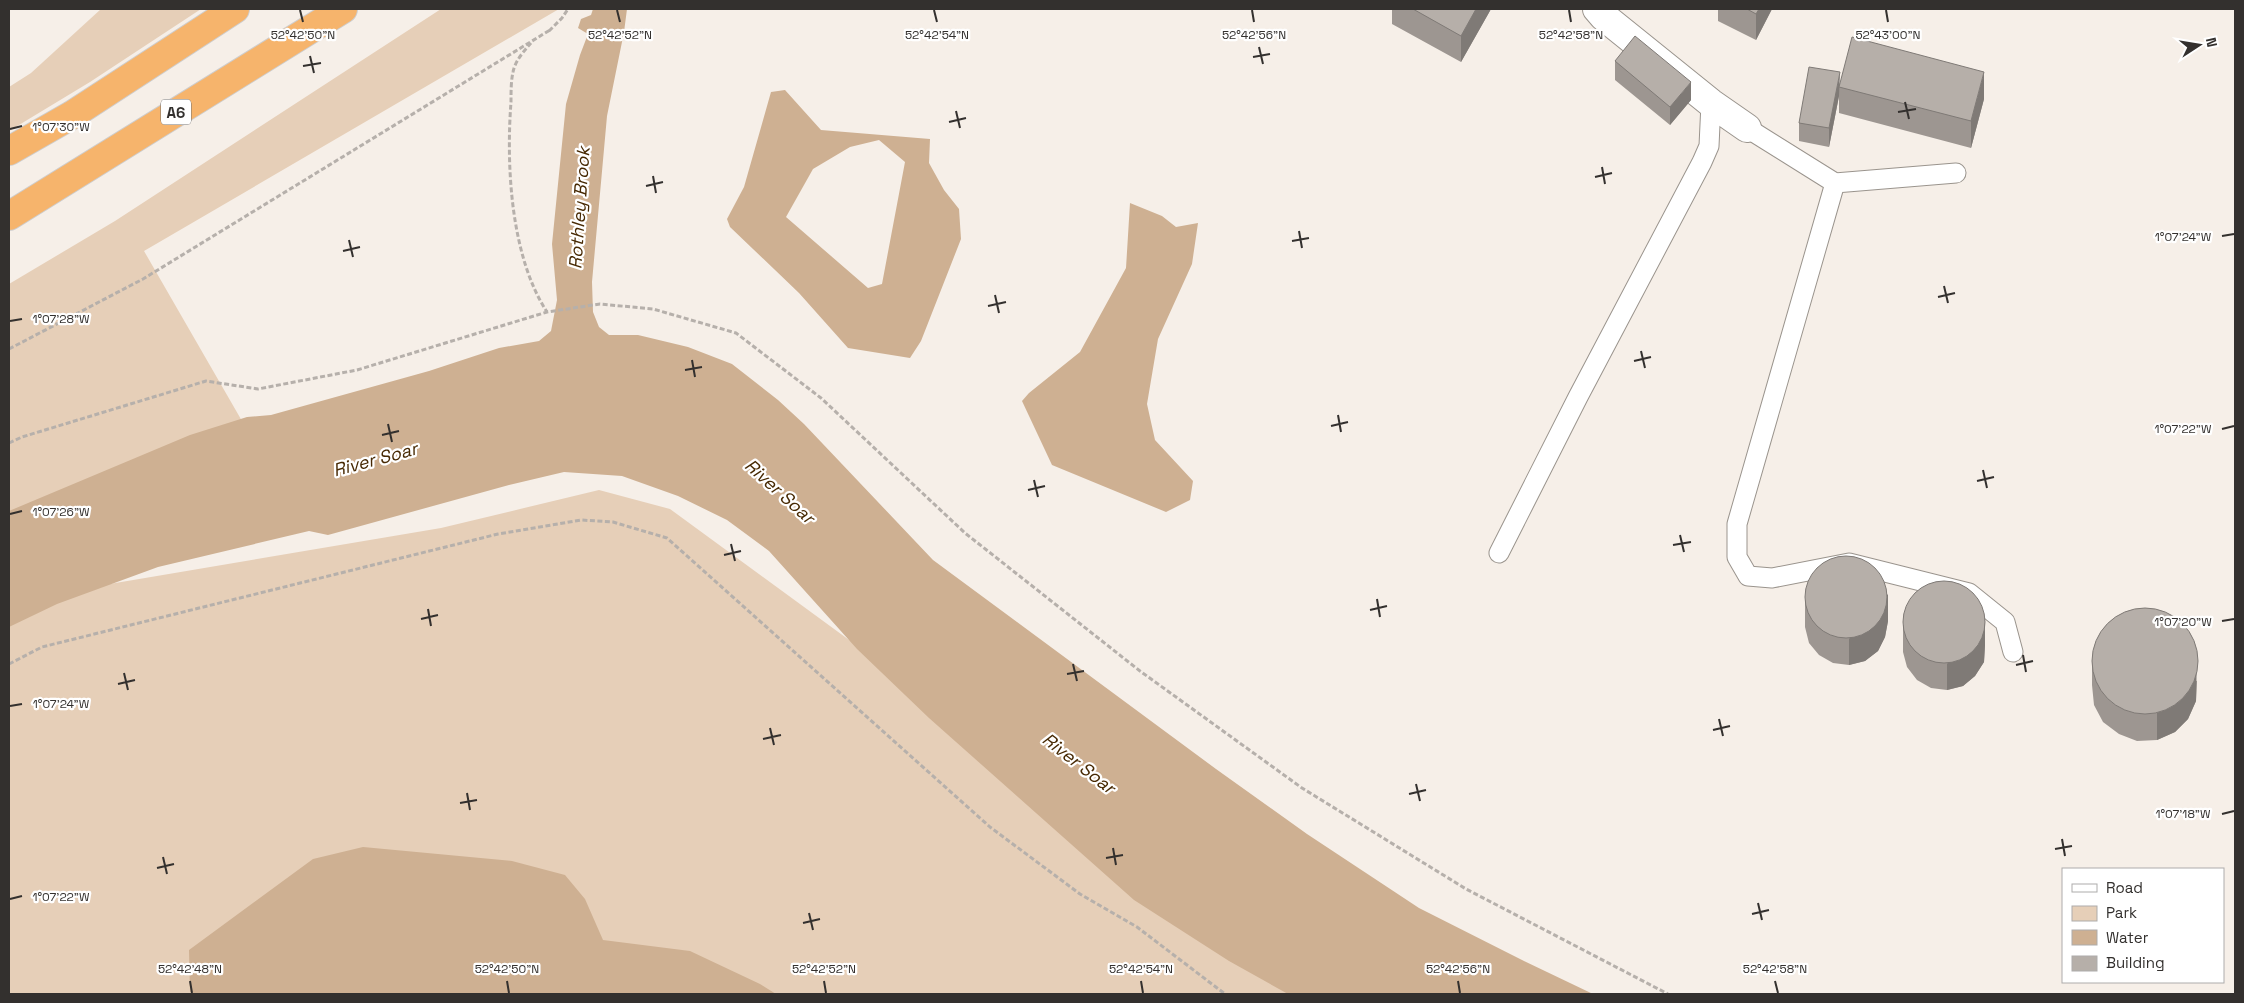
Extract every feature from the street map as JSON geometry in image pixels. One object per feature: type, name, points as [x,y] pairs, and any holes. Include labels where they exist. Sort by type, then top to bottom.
[{"type":"highway","points":[[9,151],[72,115],[235,9]]},
{"type":"highway","name":"A6","points":[[9,216],[343,9]]},
{"type":"street","points":[[1597,9],[1710,104],[1747,128]]},
{"type":"lane","points":[[1499,553],[1578,397],[1702,162],[1709,146],[1710,104]]},
{"type":"lane","points":[[1747,128],[1835,183],[1956,172]]},
{"type":"lane","points":[[1835,183],[1737,524],[1737,557],[1748,576],[1772,578],[1849,563],[1969,593],[2005,622],[2013,652]]},
{"type":"path","points":[[547,312],[537,297],[522,257],[514,213],[508,139],[513,70],[522,54],[532,42],[550,30],[568,9]]},
{"type":"path","points":[[9,349],[143,279],[550,30]]},
{"type":"path","points":[[9,443],[49,428],[206,381],[258,389],[356,370],[547,312],[600,304],[653,309],[736,333],[821,398],[965,533],[1140,671],[1302,788],[1466,890],[1668,994]]},
{"type":"path","points":[[9,664],[42,647],[498,534],[581,520],[612,522],[667,538],[990,827],[1080,894],[1137,927],[1225,994]]},
{"type":"green space","points":[[101,9],[201,9],[90,82],[9,131],[9,87],[31,73]]},
{"type":"green space","points":[[441,9],[559,9],[144,251],[242,421],[9,515],[9,284],[115,221]]},
{"type":"green space","points":[[599,490],[670,509],[1333,994],[9,994],[9,601],[441,528]]},
{"type":"water","points":[[593,9],[627,9],[607,116],[592,282],[593,312],[599,327],[609,335],[638,335],[688,347],[732,364],[778,400],[804,424],[933,560],[1216,769],[1307,834],[1419,908],[1593,994],[1288,994],[1229,961],[1134,900],[929,718],[857,649],[769,551],[727,520],[678,496],[622,476],[564,472],[509,485],[328,535],[309,531],[158,567],[57,604],[9,627],[9,511],[190,435],[247,417],[271,415],[429,371],[499,348],[539,341],[551,331],[557,300],[552,244],[566,104],[588,34],[578,28],[581,19],[591,15]]},
{"type":"water","points":[[785,90],[821,130],[930,139],[929,163],[944,190],[959,209],[961,239],[921,341],[910,358],[848,348],[799,293],[730,227],[727,219],[744,187],[771,92]],"holes":[[[879,140],[905,162],[882,284],[868,288],[786,217],[813,169],[850,147]]]},
{"type":"water","points":[[1130,203],[1162,216],[1176,227],[1198,223],[1192,264],[1158,339],[1147,404],[1155,440],[1193,481],[1190,500],[1166,512],[1052,465],[1022,401],[1029,393],[1080,352],[1126,268]]},
{"type":"water","points":[[363,847],[512,861],[565,875],[585,899],[603,940],[690,951],[760,984],[776,994],[194,994],[190,992],[189,950],[313,859]]},
{"type":"building","points":[[1413,9],[1476,9],[1461,36]]},
{"type":"building","points":[[1747,9],[1759,9],[1756,14]]},
{"type":"building","points":[[1635,36],[1691,82],[1670,107],[1615,61]]},
{"type":"building","points":[[1852,37],[1984,72],[1971,121],[1839,87]]},
{"type":"building","points":[[1809,67],[1840,72],[1829,128],[1799,123]]},
{"type":"building","points":[[1846,556],[1862,559],[1875,568],[1884,581],[1887,597],[1884,613],[1875,626],[1862,635],[1846,638],[1830,635],[1817,626],[1808,613],[1805,597],[1808,581],[1817,568],[1830,559]]},
{"type":"building","points":[[1944,581],[1960,584],[1973,593],[1982,606],[1985,622],[1982,638],[1973,651],[1960,660],[1944,663],[1928,660],[1915,651],[1906,638],[1903,622],[1906,606],[1915,593],[1928,584]]},
{"type":"building","points":[[2145,608],[2165,612],[2182,624],[2194,641],[2198,661],[2194,681],[2182,698],[2165,710],[2145,714],[2125,710],[2108,698],[2096,681],[2092,661],[2096,641],[2108,624],[2125,612]]},
{"type":"water label","name":"Rothley Brook","points":[[579,208]]},
{"type":"water label","name":"River Soar","points":[[375,459]]},
{"type":"water label","name":"River Soar","points":[[780,491]]},
{"type":"water label","name":"River Soar","points":[[1079,763]]}]
